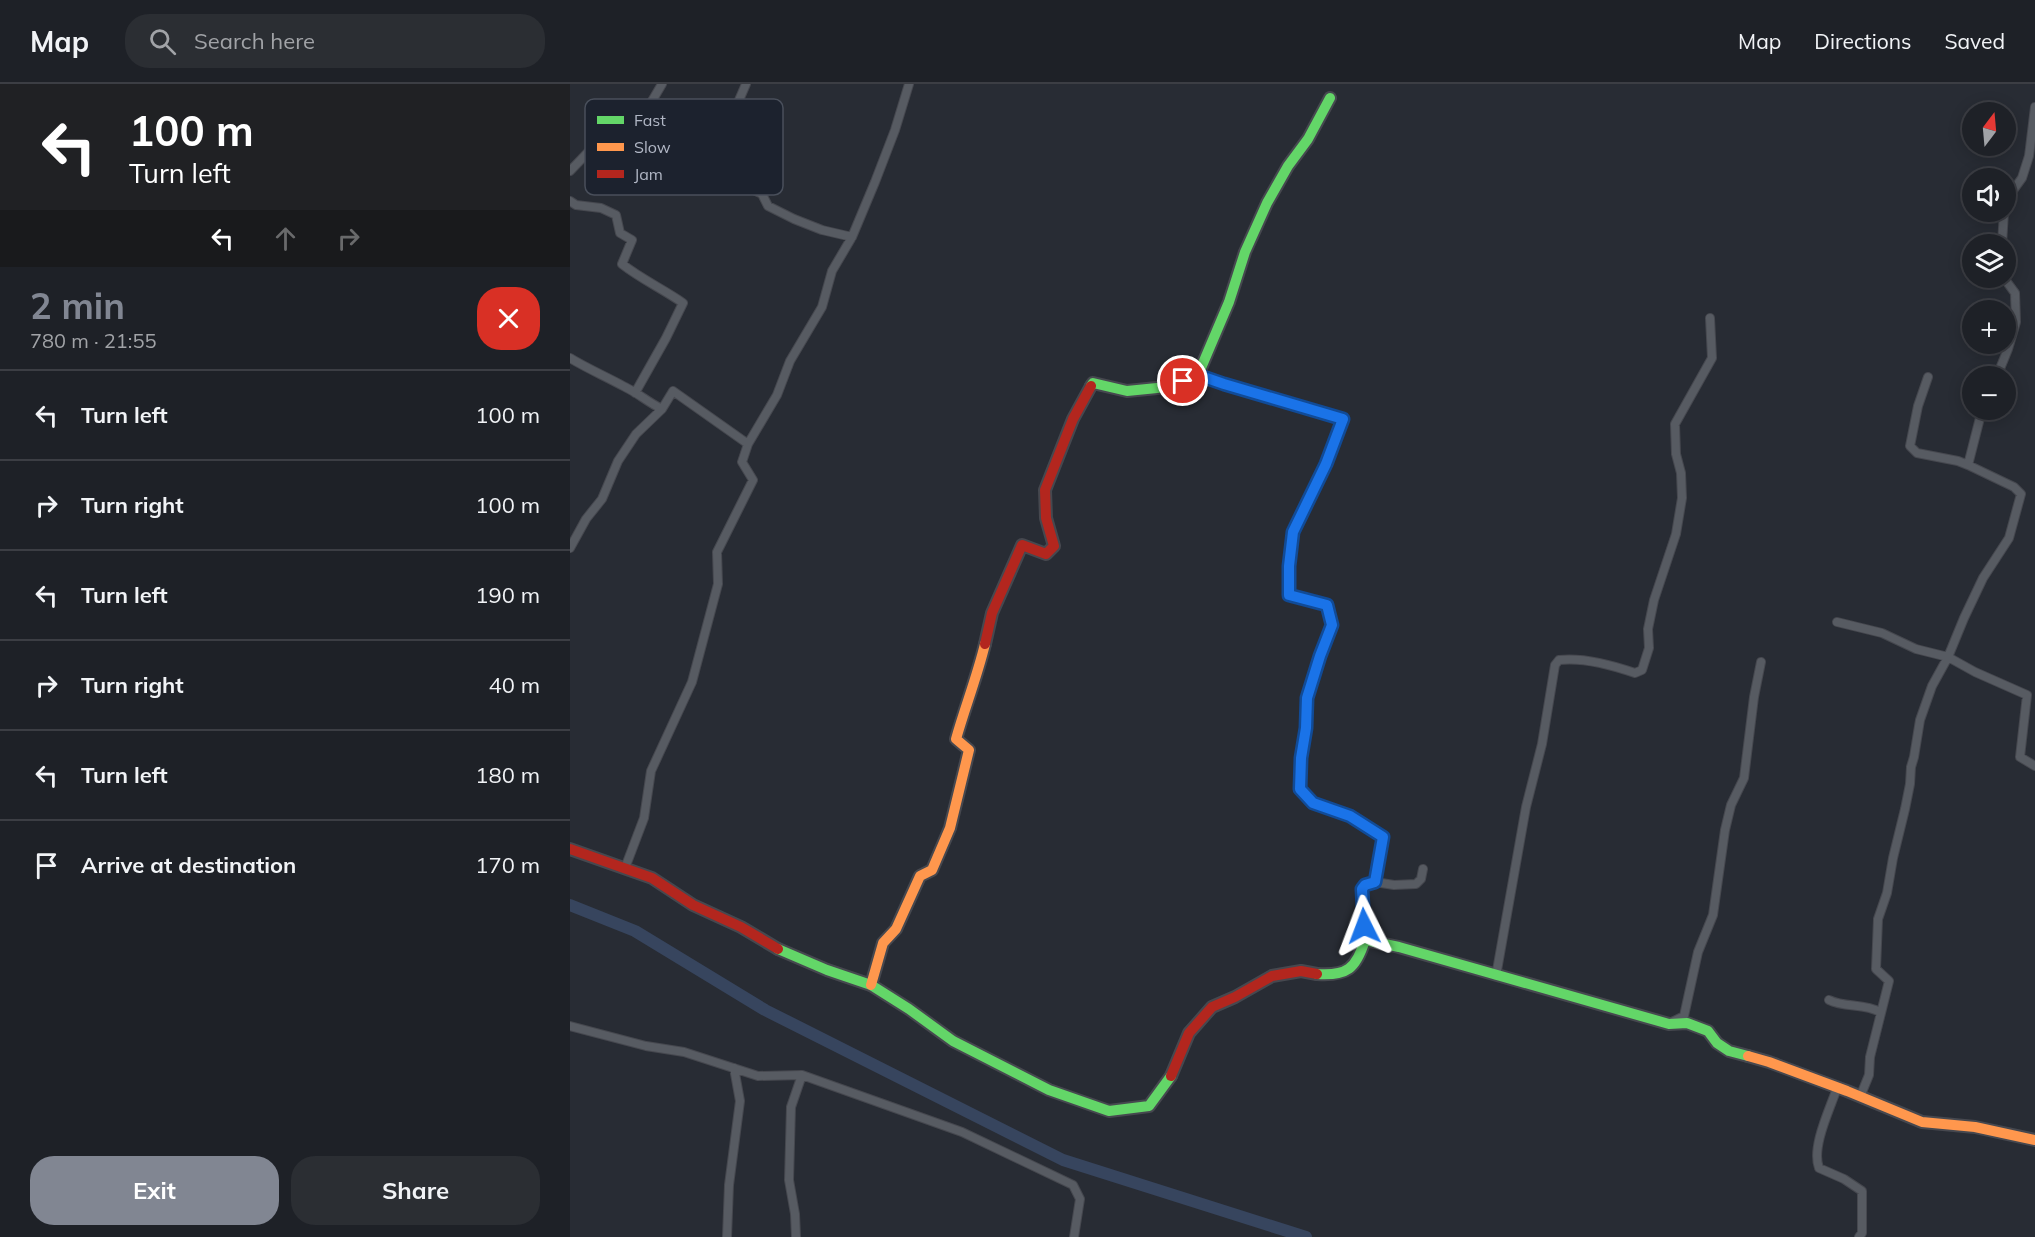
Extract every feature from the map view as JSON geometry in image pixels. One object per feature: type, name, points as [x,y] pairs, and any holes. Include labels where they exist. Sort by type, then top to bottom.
[{"type":"street","points":[[653,99],[662,84]]},
{"type":"street","points":[[740,99],[746,84]]},
{"type":"street","points":[[625,868],[644,818],[651,771],[692,682],[718,584],[717,552],[753,480],[742,462],[748,444],[777,395],[790,361],[822,306],[831,271],[852,237],[886,154],[909,84]]},
{"type":"street","points":[[1198,375],[1229,302],[1245,252],[1267,203],[1288,166],[1308,139],[1330,98]]},
{"type":"street","points":[[2016,186],[2022,178],[2029,156],[2035,107]]},
{"type":"street","points":[[570,171],[585,156]]},
{"type":"street","points":[[762,195],[768,206],[794,219],[822,230],[852,237]]},
{"type":"street","points":[[570,201],[601,208],[615,215],[620,233],[632,240],[622,264],[683,303],[635,393]]},
{"type":"street","points":[[2001,366],[2016,322],[2015,293],[2011,288]]},
{"type":"street","points":[[1496,976],[1526,807],[1542,744],[1555,665],[1559,660],[1571,659],[1616,666],[1635,674],[1642,670],[1645,661],[1654,600],[1676,534],[1682,498],[1681,472],[1676,454],[1675,424],[1712,358],[1710,318]]},
{"type":"street","points":[[570,358],[662,409]]},
{"type":"street","points":[[871,985],[883,944],[896,929],[920,876],[933,870],[950,828],[969,750],[956,739],[966,704],[977,678],[992,613],[1022,545],[1046,554],[1054,546],[1046,518],[1046,490],[1073,419],[1093,383],[1127,391],[1167,387],[1198,375],[1343,419],[1326,464],[1293,532],[1289,566],[1289,595],[1327,605],[1332,625],[1307,698],[1300,789],[1313,803],[1350,816],[1383,837],[1375,882]]},
{"type":"street","points":[[1860,1097],[1869,1076],[1870,1058],[1889,981],[1876,969],[1878,919],[1887,892],[1905,809],[1920,720],[1932,686],[1948,657],[1983,578],[2009,538],[2020,494],[2014,487],[1968,465],[1917,453],[1910,446],[1918,406],[1928,377]]},
{"type":"street","points":[[570,548],[586,519],[602,499],[618,460],[636,434],[662,409],[673,391],[748,444]]},
{"type":"street","points":[[1968,465],[1979,420]]},
{"type":"street","points":[[1836,622],[1882,633],[1916,649],[1948,657],[1975,672],[2027,695],[2020,757],[2035,766]]},
{"type":"street","points":[[1669,1024],[1684,1016],[1698,952],[1713,915],[1725,830],[1731,805],[1746,771],[1754,697],[1761,662]]},
{"type":"street","points":[[570,849],[652,878],[693,905],[741,927],[782,951],[871,985],[953,1041],[1049,1090],[1109,1111],[1149,1106],[1172,1075],[1189,1033],[1212,1007],[1272,976],[1301,972],[1341,974],[1352,967],[1360,956],[1365,940],[1362,889],[1365,885],[1375,882],[1394,885],[1416,884],[1421,879],[1423,868]]},
{"type":"street","points":[[1365,940],[1399,947],[1669,1024],[1687,1023],[1708,1031],[1717,1043],[1729,1051],[1769,1062],[1922,1122],[1975,1127],[2035,1140]]},
{"type":"street","points":[[1829,1000],[1837,1004],[1873,1008],[1880,1012]]},
{"type":"street","points":[[570,1026],[646,1046],[684,1052],[758,1076],[802,1075],[962,1132],[1073,1185],[1080,1199],[1074,1237]]},
{"type":"street","points":[[727,1237],[729,1185],[740,1101],[734,1068]]},
{"type":"street","points":[[796,1237],[795,1214],[789,1180],[791,1107],[802,1075]]},
{"type":"street","points":[[1837,1088],[1816,1160],[1819,1168],[1844,1179],[1862,1191],[1862,1233],[1859,1237]]},
{"type":"waterway","points":[[570,905],[635,931],[765,1010],[1063,1160],[1306,1237]]},
{"type":"traffic: fast","points":[[1091,386],[1093,383],[1127,391],[1167,387],[1198,375],[1229,302],[1245,252],[1267,203],[1288,166],[1308,139],[1330,98]]},
{"type":"traffic: fast","points":[[1317,974],[1336,974],[1349,969],[1358,958],[1365,940],[1399,947],[1669,1024],[1687,1023],[1708,1031],[1717,1043],[1729,1051],[1748,1056]]},
{"type":"traffic: fast","points":[[778,949],[827,970],[871,985],[953,1041],[1049,1090],[1109,1111],[1149,1106],[1171,1076]]},
{"type":"traffic: slow","points":[[871,985],[883,943],[896,929],[920,876],[932,870],[950,828],[969,750],[956,739],[985,644]]},
{"type":"traffic: slow","points":[[1748,1056],[1847,1091],[1922,1122],[1975,1127],[2035,1140]]},
{"type":"traffic: jam","points":[[985,644],[992,613],[1022,545],[1046,554],[1054,546],[1046,518],[1045,490],[1073,419],[1091,386]]},
{"type":"traffic: jam","points":[[570,849],[652,878],[693,905],[741,927],[778,949]]},
{"type":"traffic: jam","points":[[1171,1076],[1189,1033],[1212,1007],[1272,976],[1301,971],[1317,974]]},
{"type":"route","points":[[1183,381],[1198,375],[1343,419],[1326,464],[1293,532],[1289,566],[1289,595],[1327,605],[1332,625],[1307,698],[1300,789],[1313,803],[1350,816],[1383,837],[1375,882],[1365,885],[1362,889],[1364,926]]}]
